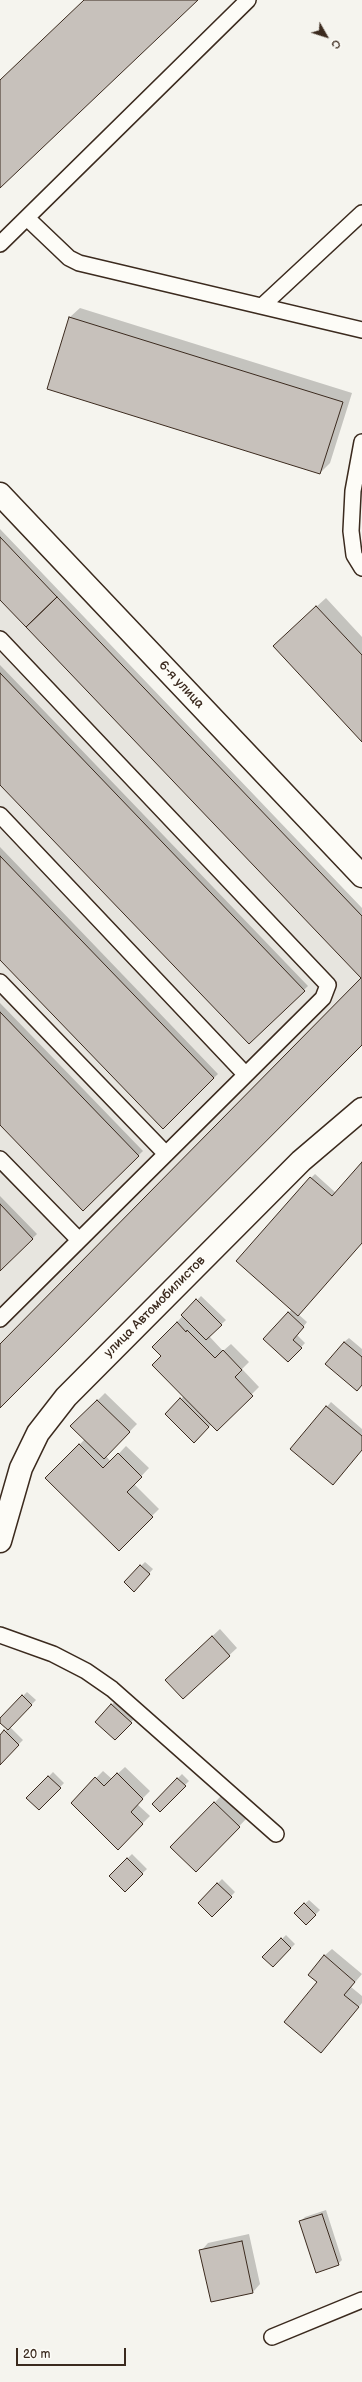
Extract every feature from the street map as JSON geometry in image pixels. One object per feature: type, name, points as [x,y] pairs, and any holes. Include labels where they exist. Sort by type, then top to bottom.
[{"type":"street","name":"6-я улица","points":[[0,494],[362,876]]},
{"type":"street","name":"улица Автомобилистов","points":[[0,1541],[21,1468],[38,1433],[66,1396],[301,1161],[362,1109]]},
{"type":"lane","points":[[0,244],[248,0]]},
{"type":"lane","points":[[262,306],[362,212]]},
{"type":"lane","points":[[27,218],[69,258],[80,263],[362,330]]},
{"type":"lane","points":[[362,442],[353,491],[351,531],[354,555],[362,568]]},
{"type":"lane","points":[[0,639],[328,985],[323,998],[0,1319]]},
{"type":"lane","points":[[0,815],[245,1074]]},
{"type":"lane","points":[[0,982],[166,1154]]},
{"type":"lane","points":[[0,1159],[79,1240]]},
{"type":"lane","points":[[0,1635],[53,1654],[86,1671],[112,1689],[276,1834]]},
{"type":"lane","points":[[272,2337],[362,2300]]},
{"type":"shaded area","points":[[0,537],[362,916],[362,1045],[0,1408]]},
{"type":"building","points":[[84,0],[198,0],[0,188],[0,80]]},
{"type":"building","points":[[69,317],[343,402],[320,474],[47,389]]},
{"type":"building","points":[[0,537],[57,597],[26,627],[0,600]]},
{"type":"building","points":[[57,597],[362,916],[362,1045],[0,1408],[0,1344],[361,978],[26,627]]},
{"type":"building","points":[[316,606],[362,655],[362,742],[273,646]]},
{"type":"building","points":[[0,673],[305,991],[249,1044],[0,785]]},
{"type":"building","points":[[0,856],[214,1078],[163,1129],[0,960]]},
{"type":"building","points":[[0,1012],[139,1156],[83,1211],[0,1125]]},
{"type":"building","points":[[362,1162],[362,1243],[298,1316],[236,1261],[310,1177],[332,1196]]},
{"type":"building","points":[[0,1204],[33,1239],[0,1271]]},
{"type":"building","points":[[196,1299],[222,1325],[206,1340],[181,1315]]},
{"type":"building","points":[[288,1312],[304,1327],[293,1340],[302,1348],[288,1362],[263,1339]]},
{"type":"building","points":[[177,1322],[215,1358],[223,1350],[242,1370],[235,1377],[253,1396],[217,1431],[152,1365],[161,1356],[152,1347]]},
{"type":"building","points":[[344,1342],[362,1357],[362,1385],[357,1391],[325,1364]]},
{"type":"building","points":[[180,1398],[209,1427],[194,1443],[165,1414]]},
{"type":"building","points":[[97,1400],[130,1432],[104,1459],[70,1426]]},
{"type":"building","points":[[326,1406],[362,1436],[362,1450],[333,1485],[290,1449]]},
{"type":"building","points":[[79,1444],[103,1468],[118,1453],[142,1477],[127,1492],[153,1517],[119,1551],[45,1478]]},
{"type":"building","points":[[140,1565],[150,1574],[134,1592],[124,1582]]},
{"type":"building","points":[[212,1636],[230,1656],[183,1699],[165,1680]]},
{"type":"building","points":[[22,1695],[32,1705],[8,1730],[0,1723],[0,1718]]},
{"type":"building","points":[[111,1704],[132,1723],[115,1740],[95,1722]]},
{"type":"building","points":[[4,1730],[19,1745],[0,1765],[0,1735]]},
{"type":"building","points":[[117,1773],[143,1799],[131,1812],[143,1824],[118,1850],[71,1803],[95,1777],[104,1786]]},
{"type":"building","points":[[48,1776],[61,1788],[39,1810],[26,1798]]},
{"type":"building","points":[[177,1778],[186,1786],[160,1812],[152,1804]]},
{"type":"building","points":[[214,1802],[240,1827],[196,1872],[170,1847]]},
{"type":"building","points":[[127,1858],[143,1874],[125,1892],[109,1876]]},
{"type":"building","points":[[217,1883],[232,1897],[212,1917],[198,1903]]},
{"type":"building","points":[[304,1903],[316,1915],[306,1925],[294,1913]]},
{"type":"building","points":[[281,1938],[291,1948],[273,1967],[262,1957]]},
{"type":"building","points":[[324,1955],[355,1982],[344,1995],[359,2007],[321,2053],[284,2022],[317,1982],[308,1975]]},
{"type":"building","points":[[322,2214],[339,2265],[316,2273],[299,2221]]},
{"type":"building","points":[[242,2241],[253,2293],[211,2302],[199,2250]]}]
